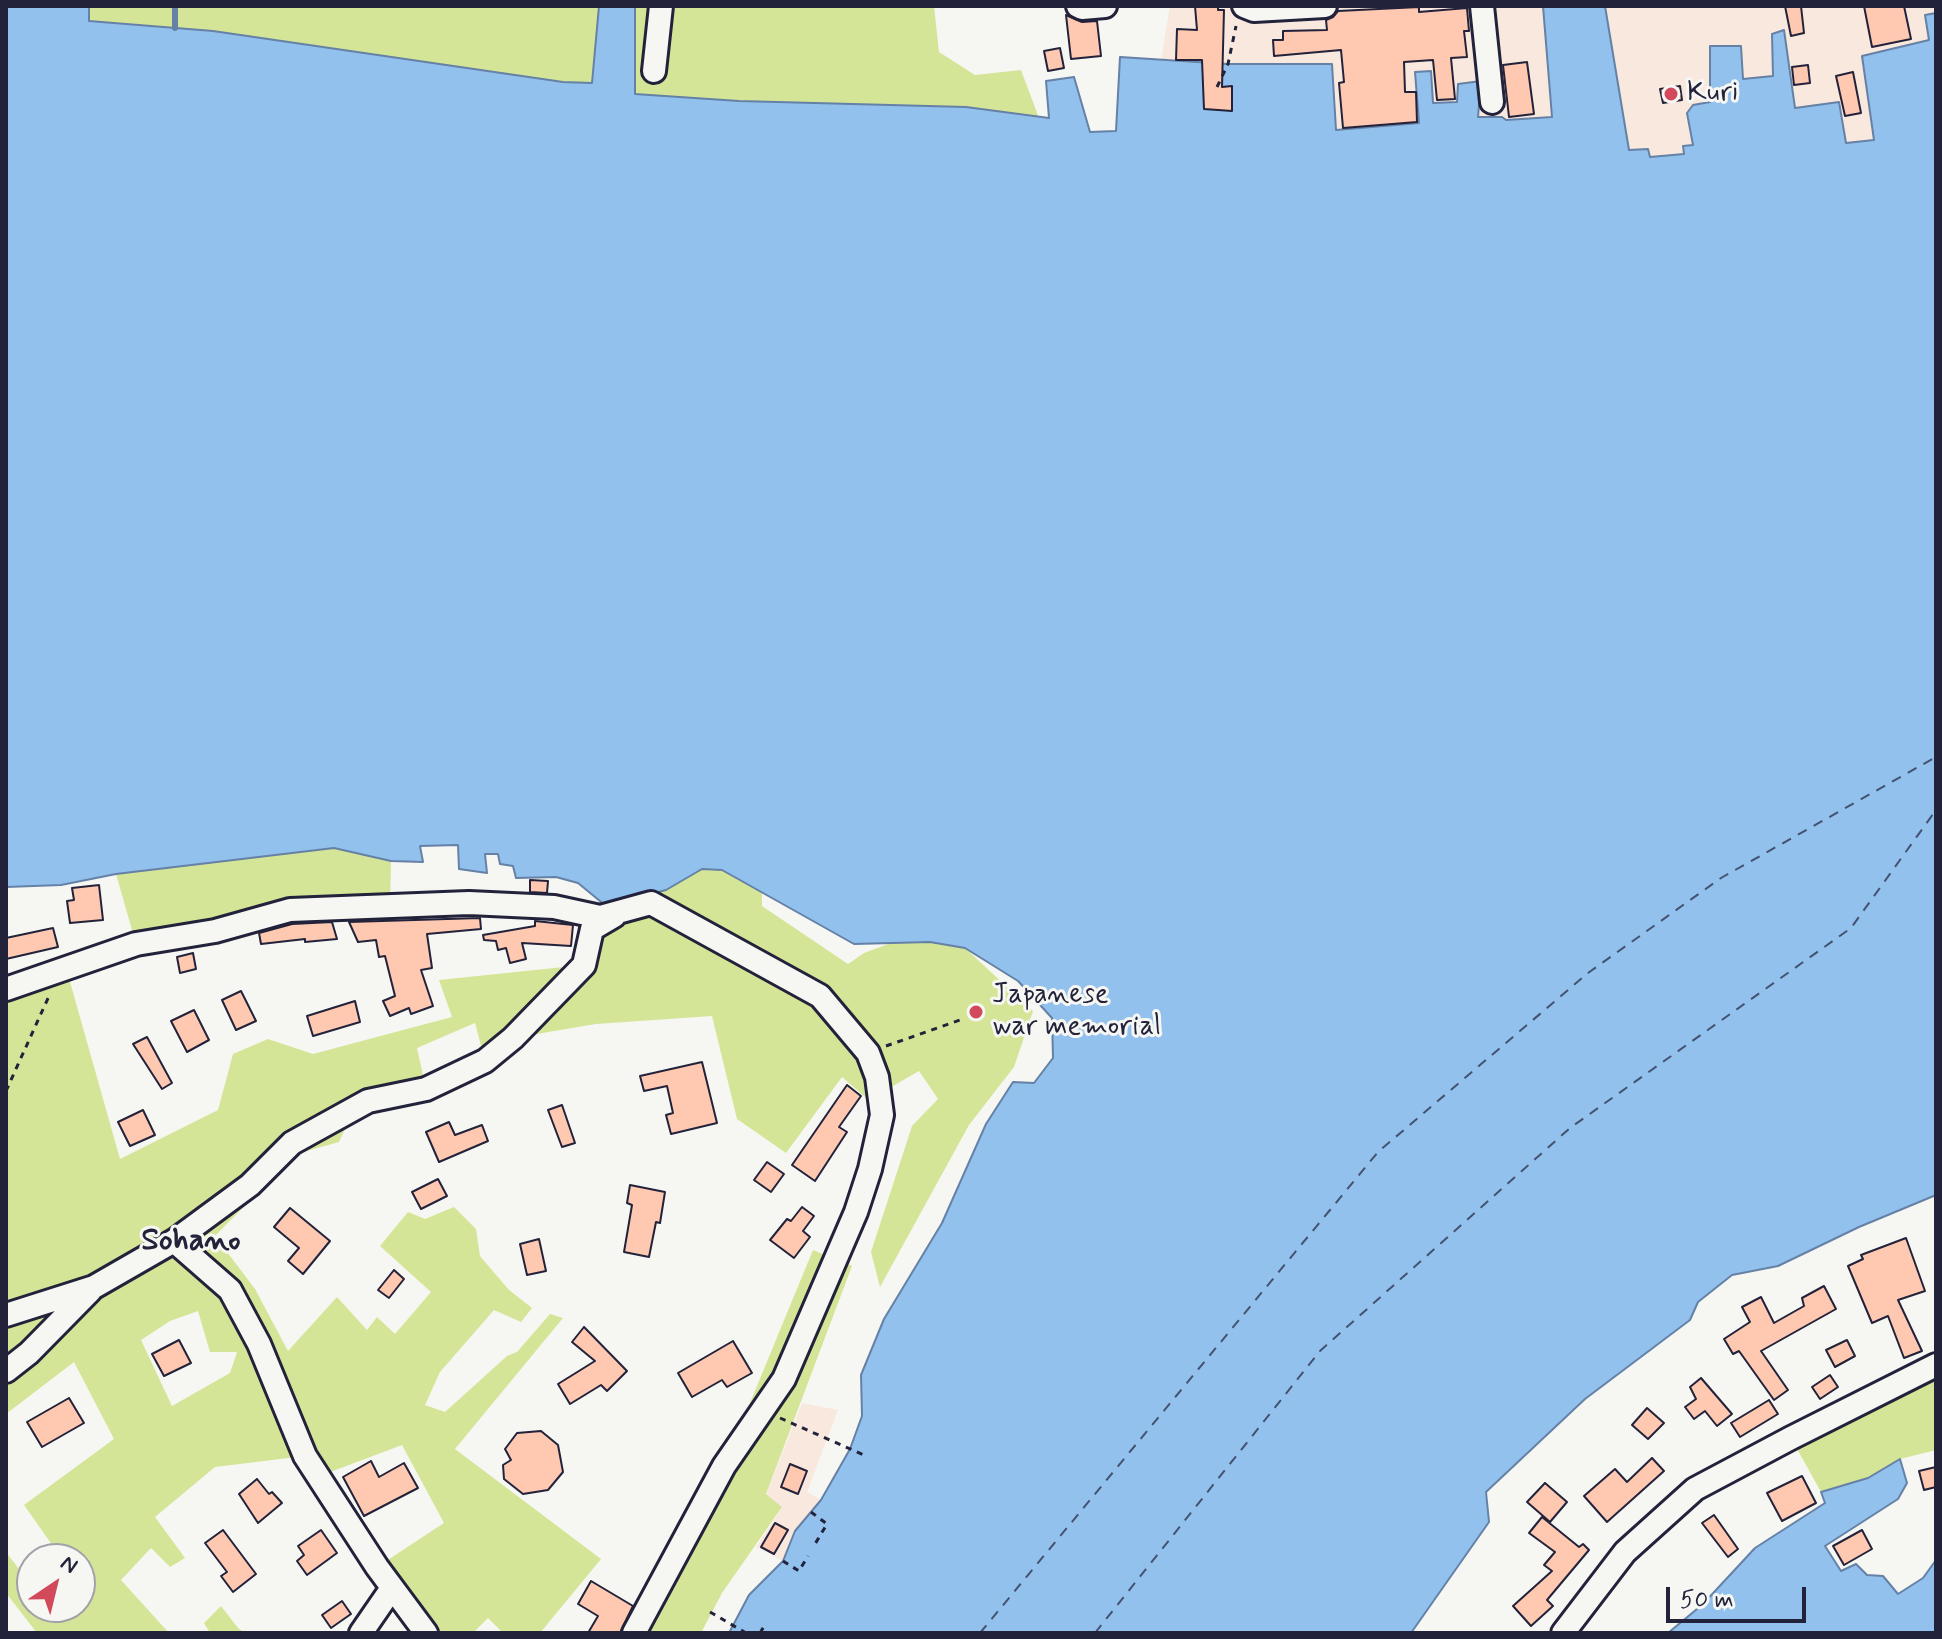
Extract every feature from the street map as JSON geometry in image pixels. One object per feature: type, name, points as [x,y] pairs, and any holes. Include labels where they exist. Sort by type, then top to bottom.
[{"type":"street","points":[[654,71],[661,6]]},
{"type":"street","points":[[1078,6],[1105,6]]},
{"type":"street","points":[[1249,8],[1325,6]]},
{"type":"street","points":[[1482,6],[1492,102]]},
{"type":"street","points":[[6,989],[136,944],[215,931],[290,910],[469,903],[554,907],[600,917],[651,903],[820,996],[868,1053],[877,1077],[882,1115],[870,1169],[856,1212],[784,1379],[724,1466],[634,1633]]},
{"type":"street","points":[[6,1315],[94,1287],[174,1241],[250,1185],[292,1143],[368,1101],[426,1089],[485,1061],[513,1038],[584,965],[592,929],[625,909]]},
{"type":"street","points":[[174,1241],[230,1290],[259,1344],[305,1456],[392,1588],[426,1633]]},
{"type":"street","points":[[6,1371],[29,1353],[94,1287]]},
{"type":"street","points":[[1563,1633],[1625,1552],[1695,1489],[1936,1365]]},
{"type":"street","points":[[361,1633],[392,1588]]},
{"type":"path","points":[[1217,87],[1228,64],[1236,25],[1249,8]]},
{"type":"path","points":[[6,1091],[59,969]]},
{"type":"path","points":[[868,1053],[963,1019]]},
{"type":"path","points":[[763,1410],[864,1455]]},
{"type":"path","points":[[811,1512],[827,1524],[815,1544]]},
{"type":"path","points":[[783,1561],[799,1571],[808,1556]]},
{"type":"path","points":[[710,1612],[746,1633]]},
{"type":"path","points":[[760,1633],[766,1623]]},
{"type":"shaded area","points":[[1170,6],[1543,6],[1552,117],[1506,120],[1502,117],[1477,117],[1481,82],[1458,102],[1433,103],[1430,71],[1415,73],[1419,123],[1336,130],[1228,64],[1161,60]]},
{"type":"shaded area","points":[[1605,6],[1936,6],[1936,13],[1925,15],[1929,40],[1875,140],[1845,143],[1795,108],[1784,30],[1772,35],[1773,76],[1743,79],[1710,102],[1693,145],[1685,154],[1650,157],[1629,151]]},
{"type":"shaded area","points":[[802,1403],[838,1410],[807,1492],[821,1500],[795,1531],[783,1561],[756,1547],[782,1508],[766,1495]]},
{"type":"green space","points":[[89,6],[599,6],[593,83],[563,82],[213,31],[89,21]]},
{"type":"green space","points":[[635,6],[934,6],[939,52],[975,75],[1021,70],[1039,118],[966,107],[739,101],[634,94]]},
{"type":"green space","points":[[334,848],[391,861],[390,908],[290,910],[136,944],[116,874]]},
{"type":"green space","points":[[702,869],[722,870],[762,893],[762,906],[848,964],[864,953],[891,943],[930,942],[965,948],[1033,1011],[1014,1067],[969,1125],[880,1287],[871,1252],[912,1126],[938,1099],[919,1071],[871,1102],[842,1077],[786,1153],[737,1119],[712,1016],[596,1024],[513,1038],[485,1061],[475,1023],[417,1048],[426,1089],[354,1109],[339,1142],[296,1154],[215,1236],[255,1289],[288,1351],[337,1297],[367,1330],[377,1317],[395,1334],[431,1292],[380,1246],[408,1212],[425,1219],[454,1207],[476,1229],[480,1256],[509,1290],[532,1308],[521,1322],[494,1310],[440,1372],[425,1405],[445,1412],[507,1356],[517,1352],[550,1314],[563,1318],[455,1449],[601,1559],[540,1633],[503,1633],[488,1618],[473,1633],[426,1633],[377,1567],[444,1523],[402,1445],[317,1477],[305,1456],[215,1467],[155,1517],[185,1558],[170,1567],[151,1548],[121,1580],[169,1633],[37,1633],[29,1623],[96,1623],[96,1543],[51,1543],[24,1505],[114,1439],[74,1362],[6,1414],[6,975],[63,957],[120,1159],[218,1110],[233,1054],[268,1039],[313,1054],[452,1017],[439,980],[583,965],[592,929]],"holes":[[[198,1311],[210,1352],[237,1352],[230,1373],[172,1406],[141,1340],[170,1321]]]},
{"type":"green space","points":[[813,1250],[852,1266],[766,1494],[782,1507],[722,1593],[701,1633],[634,1633],[724,1466]]},
{"type":"green space","points":[[1936,1365],[1936,1450],[1900,1459],[1868,1478],[1821,1492],[1791,1438]]},
{"type":"green space","points":[[6,1552],[16,1565],[16,1606],[6,1593]]},
{"type":"green space","points":[[221,1606],[245,1633],[210,1633],[204,1623]]},
{"type":"water","points":[[6,6],[89,6],[89,21],[213,31],[563,82],[592,83],[599,6],[635,6],[635,94],[739,101],[966,107],[1049,118],[1046,81],[1074,77],[1090,132],[1116,131],[1120,57],[1228,64],[1332,64],[1336,130],[1419,123],[1415,72],[1431,71],[1433,103],[1457,102],[1458,84],[1481,81],[1478,117],[1502,117],[1506,120],[1552,117],[1543,6],[1605,6],[1629,150],[1648,149],[1650,157],[1684,154],[1683,146],[1693,145],[1687,113],[1693,105],[1710,102],[1710,46],[1741,46],[1743,79],[1773,76],[1772,34],[1784,30],[1795,108],[1839,102],[1846,143],[1874,140],[1862,56],[1929,40],[1925,15],[1936,13],[1936,1195],[1778,1266],[1732,1275],[1698,1302],[1690,1320],[1585,1399],[1486,1492],[1489,1522],[1411,1633],[729,1633],[749,1595],[783,1561],[795,1531],[821,1500],[850,1449],[862,1416],[861,1375],[884,1319],[942,1223],[986,1124],[1013,1082],[1034,1083],[1053,1058],[1052,1018],[1018,981],[965,948],[930,942],[854,944],[722,870],[702,869],[666,890],[606,906],[578,883],[556,877],[516,878],[513,866],[500,864],[498,854],[485,854],[487,873],[459,869],[458,845],[420,846],[423,862],[391,861],[334,848],[116,874],[61,885],[6,887]]},
{"type":"water","points":[[1900,1459],[1907,1483],[1898,1499],[1825,1546],[1841,1571],[1856,1564],[1867,1575],[1883,1576],[1898,1594],[1923,1578],[1936,1560],[1936,1633],[1668,1633],[1703,1604],[1755,1548],[1825,1503],[1821,1492],[1868,1478]]},
{"type":"building","points":[[1195,6],[1218,6],[1218,10],[1224,10],[1222,87],[1232,86],[1232,111],[1204,109],[1202,60],[1176,60],[1177,29],[1197,30]]},
{"type":"building","points":[[1785,6],[1801,6],[1804,33],[1791,36]]},
{"type":"building","points":[[1864,6],[1904,6],[1911,39],[1872,47]]},
{"type":"building","points":[[1419,7],[1419,12],[1467,8],[1469,31],[1464,31],[1467,57],[1451,58],[1455,99],[1437,100],[1433,60],[1404,62],[1405,92],[1416,92],[1417,122],[1343,128],[1339,83],[1344,82],[1341,50],[1274,56],[1273,40],[1283,40],[1283,31],[1327,30],[1326,20],[1338,11]]},
{"type":"building","points":[[1066,15],[1082,22],[1097,21],[1101,56],[1071,59]]},
{"type":"building","points":[[1060,48],[1064,68],[1048,71],[1044,51]]},
{"type":"building","points":[[1527,62],[1534,114],[1509,117],[1503,65]]},
{"type":"building","points":[[1808,65],[1810,83],[1794,85],[1792,67]]},
{"type":"building","points":[[1853,72],[1861,113],[1845,116],[1836,76]]},
{"type":"building","points":[[1680,86],[1682,100],[1663,103],[1660,89]]},
{"type":"building","points":[[530,880],[548,881],[547,893],[530,892]]},
{"type":"building","points":[[99,885],[103,920],[70,923],[67,901],[74,900],[72,888]]},
{"type":"building","points":[[480,918],[481,929],[427,934],[432,968],[421,970],[433,1006],[411,1014],[409,1008],[390,1016],[383,1001],[395,996],[385,956],[379,957],[376,940],[358,942],[349,922]]},
{"type":"building","points":[[535,921],[573,925],[571,946],[522,943],[526,959],[510,963],[506,948],[498,950],[496,941],[484,940],[483,935],[535,926]]},
{"type":"building","points":[[332,922],[337,939],[261,944],[259,933],[292,924]]},
{"type":"building","points":[[53,928],[58,947],[6,959],[6,938]]},
{"type":"building","points":[[193,953],[196,969],[180,973],[177,957]]},
{"type":"building","points":[[241,991],[256,1021],[236,1030],[222,1000]]},
{"type":"building","points":[[355,1001],[360,1022],[313,1036],[307,1016]]},
{"type":"building","points":[[194,1010],[209,1040],[187,1052],[171,1021]]},
{"type":"building","points":[[147,1037],[172,1083],[162,1089],[133,1044]]},
{"type":"building","points":[[702,1062],[717,1123],[671,1134],[666,1115],[673,1113],[667,1086],[644,1091],[640,1076]]},
{"type":"building","points":[[847,1085],[861,1096],[839,1127],[847,1132],[815,1181],[792,1165]]},
{"type":"building","points":[[562,1105],[575,1143],[562,1147],[548,1110]]},
{"type":"building","points":[[143,1110],[155,1135],[130,1146],[118,1122]]},
{"type":"building","points":[[449,1122],[455,1135],[482,1125],[488,1141],[439,1162],[426,1132]]},
{"type":"building","points":[[767,1162],[784,1174],[771,1192],[754,1180]]},
{"type":"building","points":[[438,1179],[447,1196],[421,1209],[412,1192]]},
{"type":"building","points":[[630,1185],[665,1192],[660,1223],[656,1222],[649,1257],[624,1252],[632,1205],[627,1203]]},
{"type":"building","points":[[802,1207],[814,1216],[803,1231],[810,1237],[794,1258],[770,1240],[787,1219],[791,1221]]},
{"type":"building","points":[[290,1208],[330,1241],[303,1274],[288,1261],[299,1248],[274,1227]]},
{"type":"building","points":[[1906,1238],[1925,1291],[1898,1300],[1922,1351],[1904,1358],[1888,1316],[1872,1323],[1848,1266],[1863,1259],[1861,1255]]},
{"type":"building","points":[[539,1239],[546,1271],[527,1275],[520,1244]]},
{"type":"building","points":[[394,1270],[404,1279],[389,1298],[378,1290]]},
{"type":"building","points":[[1824,1286],[1836,1309],[1761,1351],[1788,1390],[1774,1400],[1739,1351],[1733,1354],[1724,1339],[1750,1322],[1742,1307],[1761,1297],[1774,1323],[1804,1306],[1802,1298]]},
{"type":"building","points":[[584,1327],[627,1371],[607,1391],[601,1385],[570,1404],[558,1384],[595,1361],[572,1342]]},
{"type":"building","points":[[179,1340],[191,1363],[164,1376],[152,1354]]},
{"type":"building","points":[[1847,1340],[1855,1356],[1835,1367],[1826,1350]]},
{"type":"building","points":[[733,1341],[752,1373],[727,1387],[722,1380],[692,1397],[678,1373]]},
{"type":"building","points":[[1830,1375],[1838,1387],[1820,1399],[1812,1387]]},
{"type":"building","points":[[1701,1378],[1732,1414],[1717,1426],[1705,1411],[1694,1419],[1685,1407],[1696,1399],[1690,1387]]},
{"type":"building","points":[[69,1398],[84,1423],[42,1447],[27,1422]]},
{"type":"building","points":[[1769,1400],[1778,1414],[1740,1437],[1731,1423]]},
{"type":"building","points":[[1647,1408],[1664,1423],[1648,1439],[1632,1425]]},
{"type":"building","points":[[541,1431],[558,1445],[563,1472],[548,1490],[523,1494],[504,1479],[503,1465],[511,1460],[505,1449],[517,1433]]},
{"type":"building","points":[[1652,1458],[1664,1471],[1607,1522],[1584,1496],[1615,1469],[1627,1482]]},
{"type":"building","points":[[371,1461],[379,1477],[404,1463],[418,1488],[364,1516],[343,1477]]},
{"type":"building","points":[[790,1464],[807,1471],[798,1494],[781,1487]]},
{"type":"building","points":[[1936,1467],[1936,1487],[1924,1490],[1919,1471]]},
{"type":"building","points":[[1802,1476],[1816,1503],[1782,1521],[1767,1493]]},
{"type":"building","points":[[257,1479],[269,1494],[272,1492],[282,1503],[258,1523],[239,1494]]},
{"type":"building","points":[[1545,1483],[1567,1502],[1550,1522],[1527,1502]]},
{"type":"building","points":[[1714,1515],[1738,1549],[1728,1557],[1702,1523]]},
{"type":"building","points":[[1542,1517],[1579,1547],[1583,1544],[1589,1550],[1547,1600],[1553,1606],[1531,1626],[1513,1606],[1552,1571],[1544,1565],[1555,1552],[1529,1533]]},
{"type":"building","points":[[775,1523],[788,1530],[774,1554],[761,1547]]},
{"type":"building","points":[[223,1530],[256,1574],[233,1592],[221,1576],[227,1572],[205,1543]]},
{"type":"building","points":[[321,1530],[337,1553],[307,1575],[297,1561],[304,1555],[298,1546]]},
{"type":"building","points":[[1862,1530],[1872,1549],[1844,1565],[1833,1546]]},
{"type":"building","points":[[591,1581],[633,1606],[620,1633],[588,1633],[598,1616],[578,1604]]},
{"type":"building","points":[[342,1601],[351,1614],[331,1628],[322,1615]]},
{"type":"waterway","points":[[175,6],[175,28]]},
{"type":"ferry route","points":[[980,1633],[1378,1152],[1588,973],[1721,878],[1936,757]]},
{"type":"ferry route","points":[[1095,1633],[1320,1351],[1570,1128],[1851,928],[1936,810]]},
{"type":"place","name":"Kuri","points":[[1671,94]]},
{"type":"place","name":"Japanese war memorial","points":[[976,1012]]},
{"type":"district","name":"Sohano","points":[[191,1242]]}]
